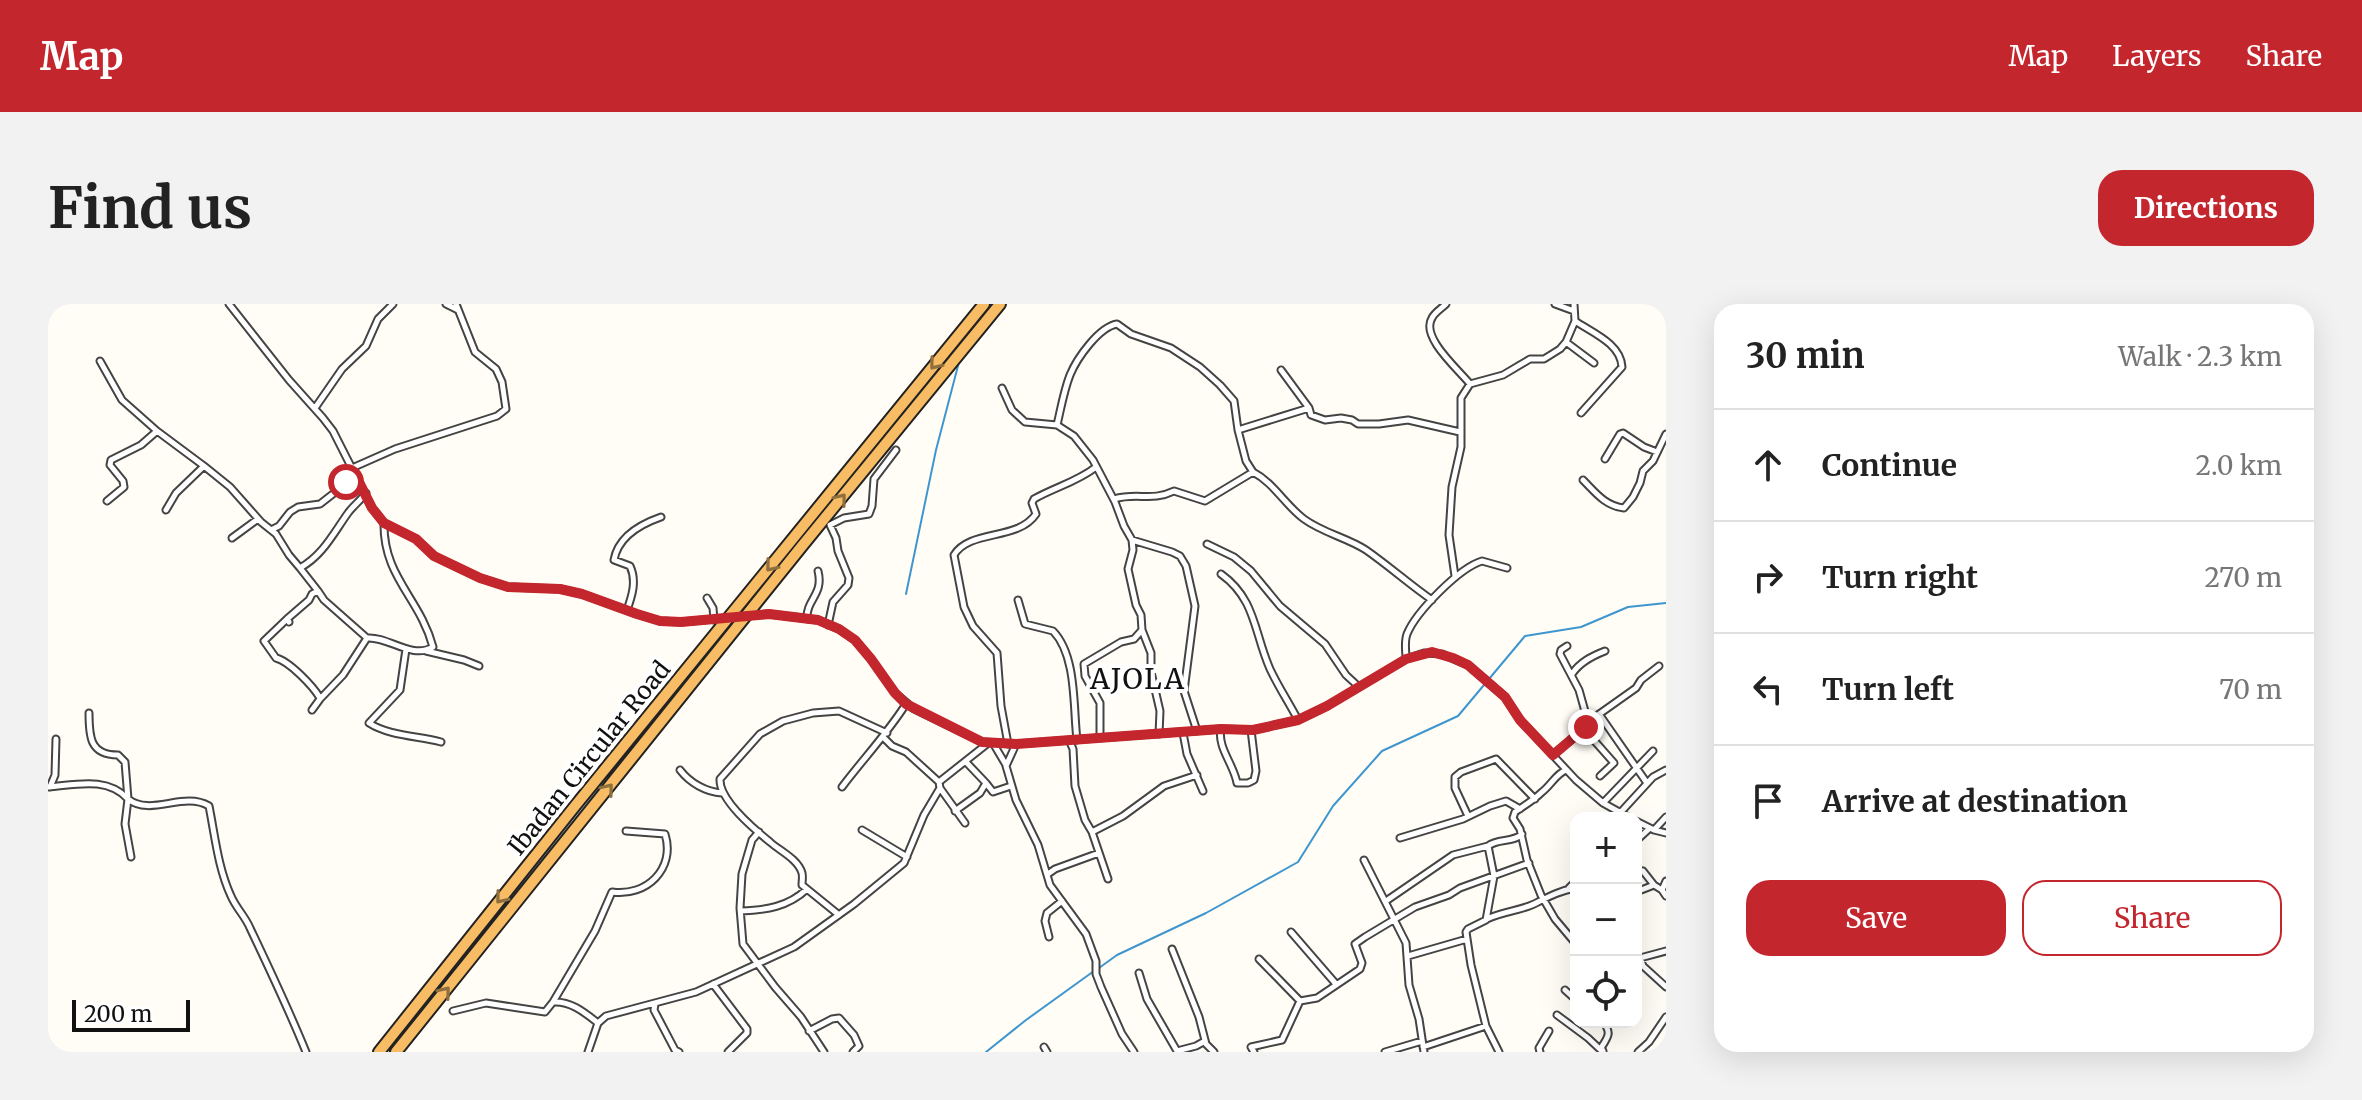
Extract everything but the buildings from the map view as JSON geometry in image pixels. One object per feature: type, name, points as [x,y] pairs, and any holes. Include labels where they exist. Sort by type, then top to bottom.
[{"type":"highway","name":"Ibadan Circular Road","points":[[379,1052],[984,304]]},
{"type":"highway","name":"Ibadan Circular Road","points":[[396,1052],[1000,304]]},
{"type":"street","points":[[229,304],[333,431],[372,508],[384,523],[416,539],[434,556],[480,578],[508,587],[560,589],[582,594],[660,621],[714,620],[769,614],[828,625],[855,640],[906,704],[990,743],[1221,729],[1251,730],[1298,720],[1406,659],[1432,652],[1468,665],[1505,697],[1520,720],[1566,770],[1603,803],[1618,812]]},
{"type":"street","points":[[315,408],[342,369],[366,346],[378,319],[393,304]]},
{"type":"street","points":[[352,468],[395,449],[497,416],[504,411],[502,382],[496,369],[475,352],[457,307],[446,304]]},
{"type":"street","points":[[1446,304],[1431,318],[1429,330],[1434,342],[1470,384]]},
{"type":"street","points":[[1455,576],[1449,535],[1452,487],[1461,447],[1461,398],[1470,384],[1503,375],[1530,359],[1544,359],[1560,349],[1575,321],[1574,307],[1555,304]]},
{"type":"street","points":[[1575,321],[1612,346],[1622,361],[1622,367],[1581,413]]},
{"type":"street","points":[[1057,425],[1071,374],[1091,342],[1109,325],[1117,324],[1131,334],[1171,348],[1200,367],[1234,401],[1246,461],[1253,472],[1272,486],[1303,519],[1363,548],[1432,600]]},
{"type":"street","points":[[1566,342],[1594,363]]},
{"type":"street","points":[[100,361],[122,400],[230,487],[276,534],[324,600],[367,638],[376,637],[389,645],[464,660],[479,666]]},
{"type":"street","points":[[1281,370],[1311,415],[1325,420],[1341,418],[1358,424],[1379,424],[1408,420],[1460,432]]},
{"type":"street","points":[[1002,388],[1012,410],[1025,422],[1057,425],[1074,436],[1085,448],[1114,499],[1132,540],[1128,569],[1142,630],[1151,653],[1151,672],[1160,711],[1159,734]]},
{"type":"street","points":[[1238,430],[1309,408]]},
{"type":"street","points":[[107,501],[124,487],[110,465],[111,460],[141,445],[157,431]]},
{"type":"street","points":[[1605,459],[1623,433],[1657,452]]},
{"type":"street","points":[[1583,480],[1602,500],[1624,508],[1666,434]]},
{"type":"street","points":[[828,625],[833,602],[848,585],[849,578],[830,525],[844,518],[869,514],[874,479],[896,450]]},
{"type":"street","points":[[166,510],[176,493],[204,466]]},
{"type":"street","points":[[1006,766],[1012,744],[1001,706],[997,653],[973,626],[964,607],[954,555],[963,545],[1018,529],[1034,518],[1034,499],[1083,477],[1096,467]]},
{"type":"street","points":[[1114,499],[1140,495],[1159,498],[1174,491],[1205,501],[1253,472]]},
{"type":"street","points":[[271,530],[279,526],[290,512],[298,507],[320,504],[356,476]]},
{"type":"street","points":[[300,568],[326,547],[366,493]]},
{"type":"street","points":[[627,610],[633,594],[633,573],[630,566],[614,560],[615,553],[635,529],[661,517]]},
{"type":"street","points":[[232,538],[258,519]]},
{"type":"street","points":[[384,523],[385,548],[390,565],[428,627],[433,647],[425,651]]},
{"type":"street","points":[[1132,540],[1180,556],[1186,566],[1195,606],[1184,691],[1197,731]]},
{"type":"street","points":[[1207,544],[1234,557],[1251,571],[1280,606],[1325,644],[1346,675],[1359,687]]},
{"type":"street","points":[[1406,659],[1407,634],[1432,600],[1455,576],[1482,561],[1507,568]]},
{"type":"street","points":[[807,619],[807,610],[821,585],[818,571]]},
{"type":"street","points":[[1221,574],[1235,584],[1247,601],[1272,673],[1298,720]]},
{"type":"street","points":[[318,591],[264,641],[276,658],[291,664],[320,699]]},
{"type":"street","points":[[707,598],[713,608],[714,620]]},
{"type":"street","points":[[1018,600],[1025,624],[1053,631],[1064,645],[1074,682],[1077,740]]},
{"type":"street","points":[[1100,738],[1100,703],[1085,676],[1084,664],[1121,642],[1134,639],[1142,630]]},
{"type":"street","points":[[312,710],[343,675],[367,638]]},
{"type":"street","points":[[1567,646],[1560,652],[1579,690],[1588,722]]},
{"type":"street","points":[[406,649],[400,690],[369,723],[404,736],[441,742]]},
{"type":"street","points":[[1572,675],[1577,667],[1605,651]]},
{"type":"street","points":[[1553,755],[1588,722],[1636,688],[1659,666]]},
{"type":"street","points":[[842,787],[906,704]]},
{"type":"street","points":[[839,915],[802,885],[802,872],[797,864],[737,812],[722,793],[720,779],[760,734],[783,721],[813,713],[839,711],[885,735],[892,746],[906,752],[939,785],[965,823]]},
{"type":"street","points":[[89,713],[91,736],[96,749],[105,755],[118,755],[125,762],[128,799],[125,824],[131,857]]},
{"type":"street","points":[[1599,714],[1647,783]]},
{"type":"street","points":[[1221,729],[1219,737],[1237,783],[1242,784],[1254,780],[1256,771],[1251,730]]},
{"type":"street","points":[[1584,729],[1614,763],[1600,776]]},
{"type":"street","points":[[1183,733],[1187,754],[1203,791]]},
{"type":"street","points":[[49,787],[55,775],[56,739]]},
{"type":"street","points":[[1069,740],[1073,749],[1075,786],[1108,879]]},
{"type":"street","points":[[588,1052],[598,1023],[606,1016],[696,992],[779,956],[839,915],[904,863],[939,785],[990,743]]},
{"type":"street","points":[[990,743],[1006,766],[1019,808],[1038,845],[1050,885],[1086,934],[1101,987],[1122,1034],[1134,1052]]},
{"type":"street","points":[[1603,803],[1653,751]]},
{"type":"street","points":[[1468,816],[1455,788],[1455,777],[1488,761],[1496,759],[1535,799]]},
{"type":"street","points":[[966,762],[993,792],[1011,786]]},
{"type":"street","points":[[680,770],[686,778],[707,790],[722,793]]},
{"type":"street","points":[[1566,770],[1557,774],[1535,799],[1515,812],[1513,818],[1522,834],[1529,863],[1544,898],[1555,919],[1570,937]]},
{"type":"street","points":[[1621,812],[1653,777],[1666,770]]},
{"type":"street","points":[[1092,832],[1123,816],[1164,786],[1197,775]]},
{"type":"street","points":[[49,787],[75,782],[110,786],[135,804],[199,800],[209,806],[221,869],[232,900],[246,919],[265,957],[306,1052]]},
{"type":"street","points":[[955,811],[980,793],[986,783]]},
{"type":"street","points":[[1400,838],[1506,801],[1520,809]]},
{"type":"street","points":[[1642,836],[1666,817]]},
{"type":"street","points":[[1642,824],[1666,833]]},
{"type":"street","points":[[862,830],[907,857]]},
{"type":"street","points":[[453,1011],[486,1003],[545,1012],[595,931],[612,892],[626,894],[637,891],[651,884],[661,871],[667,840],[665,834],[626,831]]},
{"type":"street","points":[[759,832],[752,840],[739,890],[743,944],[801,1017],[824,1052]]},
{"type":"street","points":[[1386,901],[1453,855],[1497,841],[1518,838],[1522,834]]},
{"type":"street","points":[[1486,920],[1494,876],[1488,846]]},
{"type":"street","points":[[1048,874],[1099,853]]},
{"type":"street","points":[[1364,860],[1404,937],[1409,985],[1423,1046]]},
{"type":"street","points":[[1300,1001],[1317,998],[1357,972],[1362,965],[1356,943],[1395,918],[1460,888],[1529,863]]},
{"type":"street","points":[[1642,871],[1664,893],[1666,881]]},
{"type":"street","points":[[1499,1052],[1486,1026],[1467,929],[1502,912],[1568,890],[1573,884]]},
{"type":"street","points":[[1642,890],[1654,885]]},
{"type":"street","points":[[741,911],[774,908],[797,898],[807,889]]},
{"type":"street","points":[[1049,937],[1045,921],[1047,913],[1062,900]]},
{"type":"street","points":[[1291,932],[1336,984]]},
{"type":"street","points":[[1408,956],[1467,939]]},
{"type":"street","points":[[1172,949],[1199,1017],[1205,1041],[1214,1052]]},
{"type":"street","points":[[1642,957],[1666,951]]},
{"type":"street","points":[[1259,959],[1300,1001]]},
{"type":"street","points":[[1642,963],[1666,987]]},
{"type":"street","points":[[1139,973],[1147,999],[1177,1051],[1205,1041]]},
{"type":"street","points":[[713,984],[747,1029],[747,1033],[728,1052]]},
{"type":"street","points":[[1565,990],[1570,995]]},
{"type":"street","points":[[1254,1052],[1251,1047],[1282,1040],[1300,1001]]},
{"type":"street","points":[[553,1002],[563,1002],[583,1011],[598,1023]]},
{"type":"street","points":[[655,1004],[654,1010],[675,1050],[679,1052]]},
{"type":"street","points":[[1557,1015],[1603,1052]]},
{"type":"street","points":[[1638,1052],[1666,1017]]},
{"type":"street","points":[[809,1031],[839,1018],[858,1041],[859,1046],[853,1052]]},
{"type":"street","points":[[1385,1052],[1423,1046],[1486,1026]]},
{"type":"street","points":[[1603,1052],[1601,1048],[1609,1034],[1608,1028]]},
{"type":"street","points":[[1540,1052],[1539,1048],[1549,1031]]},
{"type":"waterway","points":[[906,594],[936,450],[959,362]]},
{"type":"waterway","points":[[1099,968],[1117,955],[1206,913],[1298,862],[1333,806],[1382,751],[1458,716],[1525,636],[1581,627],[1628,607],[1666,603]]},
{"type":"waterway","points":[[986,1052],[1094,971]]},
{"type":"district","name":"AJOLA","points":[[1138,679]]},
{"type":"route","points":[[346,482],[356,476],[372,508],[384,523],[416,539],[434,556],[480,578],[508,587],[560,589],[660,621],[714,620],[769,614],[818,620],[855,640],[906,704],[982,742],[1016,744],[1221,729],[1253,730],[1276,726],[1298,720],[1327,706],[1406,659],[1432,652],[1468,665],[1505,697],[1520,720],[1553,755],[1586,727]]}]
